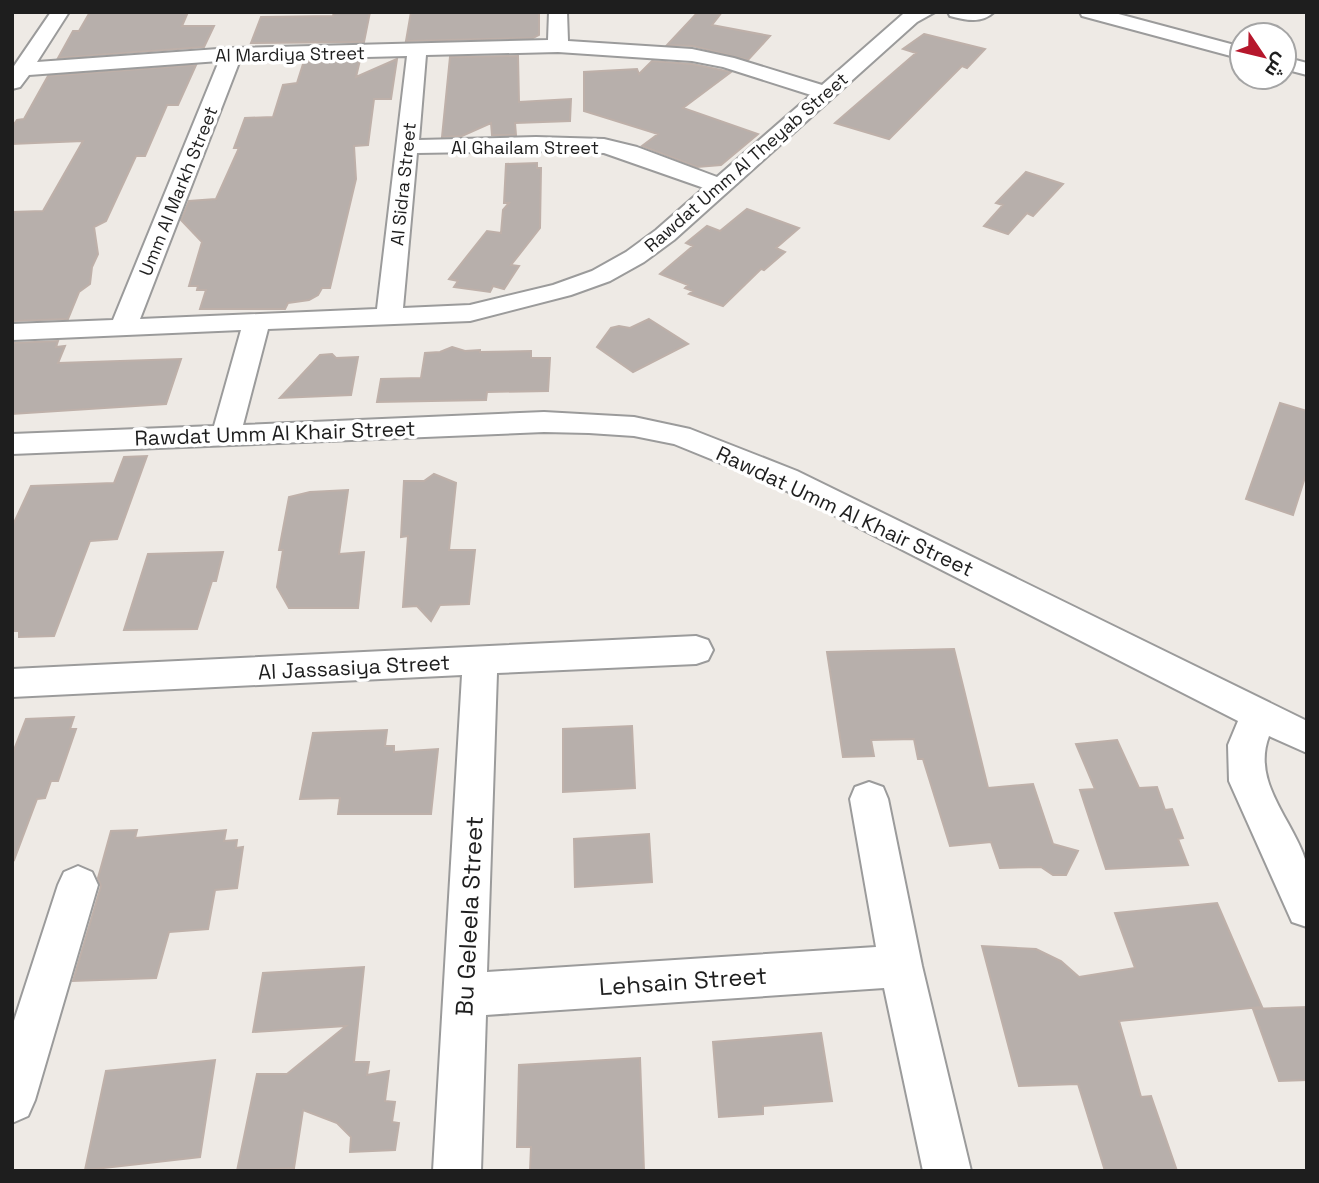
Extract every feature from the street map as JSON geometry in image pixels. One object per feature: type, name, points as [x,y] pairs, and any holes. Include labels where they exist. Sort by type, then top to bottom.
[{"type":"street","points":[[17,76],[60,12]]},
{"type":"street","points":[[558,12],[558,46]]},
{"type":"street","points":[[957,12],[972,16],[985,12]]},
{"type":"street","points":[[1089,12],[1228,49]]},
{"type":"street","name":"Rawdat Umm Al Theyab Street","points":[[12,332],[470,313],[562,290],[601,276],[635,257],[665,235],[825,93],[908,14]]},
{"type":"street","name":"Al Mardiya Street","points":[[17,76],[232,54],[558,46],[692,55],[727,62],[825,93]]},
{"type":"street","name":"Al Sidra Street","points":[[389,317],[417,51]]},
{"type":"street","name":"Umm Al Markh Street","points":[[123,327],[232,54]]},
{"type":"street","name":"Al Ghailam Street","points":[[407,148],[536,144],[604,146],[629,152],[720,186]]},
{"type":"street","points":[[226,434],[257,322]]},
{"type":"street","name":"Rawdat Umm Al Khair Street","points":[[12,444],[544,422],[611,424],[664,432],[725,452],[786,478],[1307,738]]},
{"type":"street","name":"Al Jassasiya Street","points":[[12,683],[696,650]]},
{"type":"street","name":"Bu Geleela Street","points":[[457,1171],[480,661]]},
{"type":"street","points":[[1259,714],[1247,745],[1248,781],[1307,908]]},
{"type":"street","points":[[869,799],[901,966],[947,1171]]},
{"type":"street","points":[[12,1100],[22,1034],[78,885]]},
{"type":"street","name":"Lehsain Street","points":[[465,995],[901,966]]},
{"type":"building","points":[[90,12],[188,12],[182,26],[214,26],[204,47],[58,58],[73,31],[79,31]]},
{"type":"building","points":[[334,12],[370,12],[364,42],[251,43],[261,17],[333,16]]},
{"type":"building","points":[[411,12],[539,12],[539,35],[533,38],[406,41]]},
{"type":"building","points":[[698,12],[722,12],[712,25],[770,36],[748,60],[693,46],[667,45]]},
{"type":"building","points":[[924,34],[985,49],[967,68],[962,66],[889,139],[835,123],[916,53],[903,49]]},
{"type":"building","points":[[518,56],[519,102],[571,99],[570,121],[515,123],[516,135],[492,135],[491,123],[462,136],[442,137],[450,57]]},
{"type":"building","points":[[397,59],[391,99],[374,99],[368,145],[354,146],[356,179],[330,288],[322,288],[318,295],[309,300],[288,303],[285,309],[200,309],[206,290],[189,286],[202,242],[181,220],[189,201],[216,199],[239,148],[234,148],[245,118],[273,117],[283,85],[297,83],[304,61],[360,60],[356,77]]},
{"type":"building","points":[[652,61],[692,64],[731,72],[683,108],[758,134],[721,165],[697,167],[642,146],[658,134],[584,111],[584,72],[637,69],[639,74]]},
{"type":"building","points":[[196,65],[178,105],[167,105],[145,156],[136,156],[106,221],[94,227],[98,254],[92,267],[90,284],[79,292],[68,319],[12,321],[12,212],[43,211],[83,141],[12,144],[12,127],[17,120],[24,119],[48,76]]},
{"type":"building","points":[[537,163],[537,168],[541,168],[540,228],[511,265],[519,266],[504,289],[493,286],[490,292],[454,287],[458,281],[449,279],[487,231],[501,233],[503,210],[509,203],[504,203],[506,164]]},
{"type":"building","points":[[1026,172],[1063,184],[1033,216],[1027,213],[1008,234],[984,226],[1003,205],[996,203]]},
{"type":"building","points":[[747,209],[799,228],[776,248],[785,252],[764,270],[761,269],[723,306],[689,294],[693,291],[685,288],[688,285],[660,274],[693,246],[686,243],[707,226],[720,231]]},
{"type":"building","points":[[649,319],[688,344],[633,372],[597,347],[611,328],[630,328]]},
{"type":"building","points":[[58,341],[56,347],[65,346],[58,363],[181,359],[166,404],[12,414],[12,343]]},
{"type":"building","points":[[452,347],[480,352],[531,351],[531,358],[550,358],[548,391],[487,392],[486,400],[377,402],[381,379],[421,378],[425,353],[440,352]]},
{"type":"building","points":[[332,354],[336,358],[358,357],[351,395],[280,398],[320,355]]},
{"type":"building","points":[[1280,403],[1307,411],[1307,471],[1293,515],[1246,499]]},
{"type":"building","points":[[147,456],[117,539],[90,541],[54,636],[19,637],[19,631],[12,631],[12,527],[31,486],[114,483],[124,457]]},
{"type":"building","points":[[434,474],[456,483],[449,550],[475,550],[469,604],[440,605],[431,621],[417,606],[403,607],[408,536],[401,537],[404,481],[424,481]]},
{"type":"building","points":[[348,490],[339,554],[364,552],[358,608],[289,608],[277,587],[283,550],[279,550],[289,497],[310,492]]},
{"type":"building","points":[[223,552],[216,581],[212,581],[197,629],[124,630],[148,554]]},
{"type":"building","points":[[954,649],[988,788],[1033,784],[1053,844],[1078,851],[1066,875],[1053,875],[1041,867],[1000,868],[991,842],[950,846],[923,759],[918,759],[914,739],[871,740],[874,756],[843,757],[827,652]]},
{"type":"building","points":[[74,717],[70,729],[76,729],[58,781],[51,781],[45,798],[37,799],[14,860],[12,755],[26,719]]},
{"type":"building","points":[[632,726],[635,788],[563,792],[563,729]]},
{"type":"building","points":[[387,730],[385,746],[394,746],[394,752],[438,749],[431,814],[338,814],[340,798],[300,799],[313,733]]},
{"type":"building","points":[[1117,740],[1139,788],[1157,787],[1165,810],[1172,809],[1183,838],[1178,839],[1188,865],[1106,869],[1080,790],[1095,789],[1076,744]]},
{"type":"building","points":[[137,830],[135,838],[226,830],[224,841],[237,840],[236,848],[243,847],[237,888],[215,890],[208,929],[169,932],[156,978],[73,981],[101,886],[98,878],[111,831]]},
{"type":"building","points":[[649,834],[652,882],[575,887],[574,839]]},
{"type":"building","points":[[1217,903],[1262,1007],[1119,1021],[1141,1097],[1151,1096],[1177,1171],[1105,1171],[1078,1084],[1019,1086],[982,946],[1036,949],[1061,961],[1079,977],[1135,968],[1115,913]]},
{"type":"building","points":[[364,967],[354,1062],[369,1062],[367,1075],[389,1071],[385,1101],[395,1102],[392,1122],[399,1123],[395,1150],[350,1152],[351,1137],[337,1123],[303,1110],[294,1168],[237,1171],[257,1074],[287,1074],[346,1026],[253,1032],[263,973]]},
{"type":"building","points":[[1307,1007],[1307,1080],[1279,1081],[1253,1009]]},
{"type":"building","points":[[821,1033],[832,1101],[763,1106],[763,1114],[719,1117],[713,1042]]},
{"type":"building","points":[[640,1058],[644,1171],[530,1171],[531,1147],[517,1147],[519,1065]]},
{"type":"building","points":[[215,1060],[200,1157],[85,1170],[106,1071]]}]
